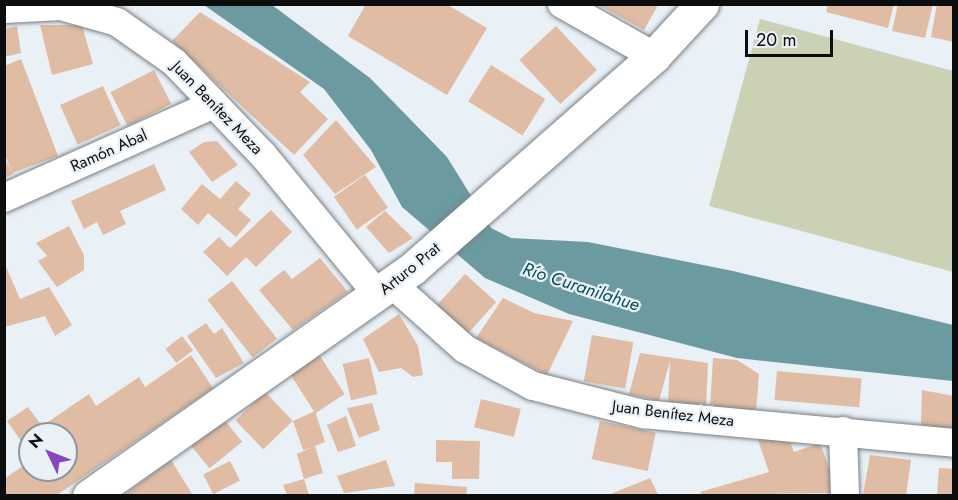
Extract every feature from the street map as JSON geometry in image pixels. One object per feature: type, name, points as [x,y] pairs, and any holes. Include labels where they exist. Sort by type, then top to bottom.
[{"type":"street","points":[[562,4],[654,56]]},
{"type":"street","name":"Arturo Prat","points":[[89,495],[394,282],[654,56],[702,4]]},
{"type":"street","name":"Juan Benítez Meza","points":[[4,9],[61,6],[117,22],[174,62],[394,282],[465,349],[533,386],[643,414],[954,443]]},
{"type":"street","name":"Ramón Abal","points":[[4,198],[214,104]]},
{"type":"street","points":[[843,431],[845,495]]},
{"type":"green space","points":[[760,19],[953,71],[953,272],[709,206]]},
{"type":"water","name":"Río Curanilahue","points":[[204,5],[272,5],[370,78],[447,157],[491,228],[511,238],[588,242],[733,271],[953,325],[953,381],[737,358],[569,314],[485,278],[402,207],[371,150],[324,89]]},
{"type":"building","points":[[366,4],[446,4],[487,28],[447,95],[348,36]]},
{"type":"building","points":[[597,4],[652,4],[657,7],[644,30]]},
{"type":"building","points":[[828,4],[894,4],[888,28],[826,12]]},
{"type":"building","points":[[898,4],[933,4],[925,38],[892,31]]},
{"type":"building","points":[[937,4],[954,4],[954,42],[931,37]]},
{"type":"building","points":[[200,12],[310,82],[300,92],[328,119],[294,155],[172,41]]},
{"type":"building","points":[[40,25],[82,25],[93,64],[52,75]]},
{"type":"building","points":[[17,26],[21,53],[4,57],[4,29]]},
{"type":"building","points":[[556,26],[597,70],[560,104],[519,60]]},
{"type":"building","points":[[21,59],[58,156],[12,173],[4,152],[4,66]]},
{"type":"building","points":[[491,65],[545,99],[522,135],[468,101]]},
{"type":"building","points":[[154,70],[171,104],[128,126],[110,92]]},
{"type":"building","points":[[103,86],[120,125],[78,144],[60,105]]},
{"type":"building","points":[[336,120],[376,167],[335,194],[303,155]]},
{"type":"building","points":[[217,141],[238,165],[212,182],[189,152],[204,142]]},
{"type":"building","points":[[4,157],[13,174],[4,178]]},
{"type":"building","points":[[154,164],[166,190],[120,211],[126,224],[103,235],[97,222],[84,229],[71,201]]},
{"type":"building","points":[[365,175],[388,208],[357,230],[334,197]]},
{"type":"building","points":[[236,181],[251,194],[238,209],[251,220],[236,237],[208,213],[198,225],[181,209],[202,184],[220,199]]},
{"type":"building","points":[[271,210],[292,232],[256,267],[246,257],[227,276],[203,252],[219,237],[230,248]]},
{"type":"building","points":[[385,211],[413,238],[389,253],[366,227]]},
{"type":"building","points":[[69,226],[84,255],[84,270],[57,287],[38,261],[47,256],[36,243]]},
{"type":"building","points":[[320,258],[348,292],[293,330],[259,290],[284,270],[292,279]]},
{"type":"building","points":[[4,262],[20,299],[49,287],[72,325],[55,336],[45,316],[4,327]]},
{"type":"building","points":[[465,274],[496,302],[468,333],[437,305]]},
{"type":"building","points":[[232,281],[277,339],[253,358],[208,300]]},
{"type":"building","points":[[503,298],[534,313],[573,321],[547,375],[476,338]]},
{"type":"building","points":[[399,314],[418,346],[423,375],[413,377],[401,368],[379,372],[363,339]]},
{"type":"building","points":[[206,323],[214,334],[222,328],[244,363],[216,378],[187,336]]},
{"type":"building","points":[[592,335],[633,342],[625,389],[584,381]]},
{"type":"building","points":[[182,336],[193,350],[177,363],[165,349]]},
{"type":"building","points":[[318,353],[345,394],[315,413],[289,372]]},
{"type":"building","points":[[640,353],[708,363],[706,406],[668,403],[670,361],[659,401],[629,394]]},
{"type":"building","points":[[191,355],[213,388],[78,481],[78,422],[48,422],[89,394],[96,406],[139,377],[145,387]]},
{"type":"building","points":[[369,358],[377,394],[351,400],[343,364]]},
{"type":"building","points":[[713,358],[737,360],[759,374],[756,411],[710,408]]},
{"type":"building","points":[[777,371],[862,378],[859,407],[774,400]]},
{"type":"building","points":[[922,390],[954,396],[954,430],[921,425]]},
{"type":"building","points":[[265,392],[293,421],[263,449],[236,420]]},
{"type":"building","points":[[481,399],[521,409],[514,437],[474,427]]},
{"type":"building","points":[[372,403],[380,430],[359,438],[347,408]]},
{"type":"building","points":[[28,407],[39,422],[18,422],[18,437],[7,421]]},
{"type":"building","points":[[315,411],[325,442],[315,446],[323,473],[304,479],[297,454],[312,447],[303,450],[293,421]]},
{"type":"building","points":[[346,416],[356,446],[338,452],[327,425]]},
{"type":"building","points":[[222,417],[242,442],[209,468],[189,443]]},
{"type":"building","points":[[600,421],[656,433],[648,471],[592,459]]},
{"type":"building","points":[[786,430],[794,452],[820,443],[838,493],[702,495],[700,492],[769,472],[758,440]]},
{"type":"building","points":[[436,440],[480,441],[479,479],[452,479],[452,462],[436,462]]},
{"type":"building","points":[[870,455],[911,460],[906,495],[863,495]]},
{"type":"building","points":[[171,460],[192,494],[124,495]]},
{"type":"building","points":[[386,460],[395,486],[344,493],[337,476]]},
{"type":"building","points":[[230,461],[240,481],[213,494],[203,475]]},
{"type":"building","points":[[939,468],[954,469],[954,495],[937,495]]},
{"type":"building","points":[[18,469],[18,482],[76,482],[57,495],[4,495],[4,479]]},
{"type":"building","points":[[650,478],[658,495],[608,495]]},
{"type":"building","points":[[304,479],[309,495],[287,495],[283,485]]},
{"type":"building","points":[[415,483],[467,487],[466,495],[414,495]]}]
